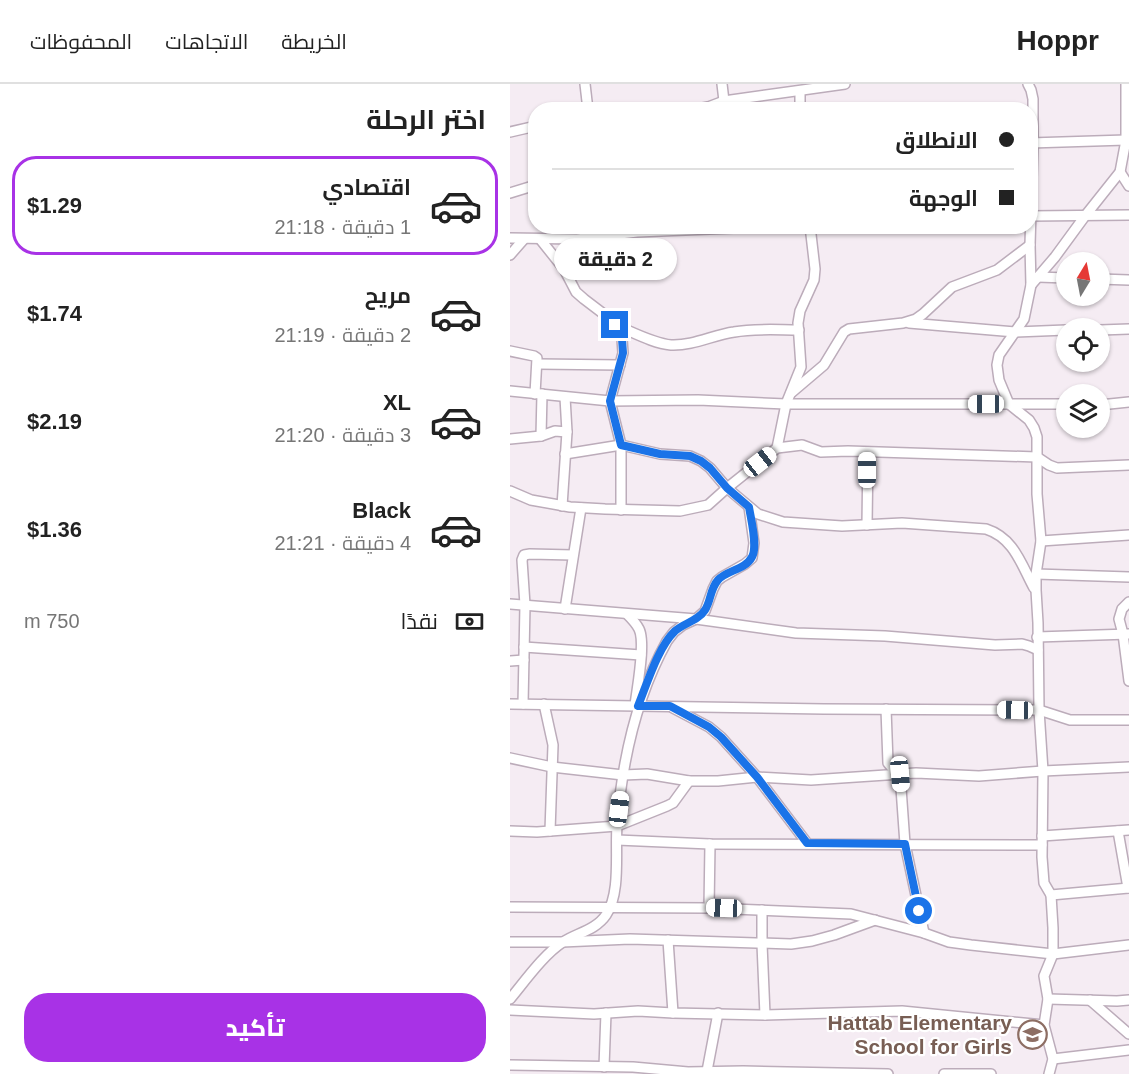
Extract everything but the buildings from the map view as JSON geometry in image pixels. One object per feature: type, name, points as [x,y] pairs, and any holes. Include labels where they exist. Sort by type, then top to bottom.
[{"type":"street","points":[[585,84],[587,102]]},
{"type":"street","points":[[722,84],[724,101],[845,84]]},
{"type":"street","points":[[1028,84],[1033,102]]},
{"type":"street","points":[[1034,281],[1120,172],[1127,152],[1126,84]]},
{"type":"street","points":[[800,91],[800,102]]},
{"type":"street","points":[[510,132],[528,128]]},
{"type":"street","points":[[1038,143],[1126,140]]},
{"type":"street","points":[[1120,172],[1129,186]]},
{"type":"street","points":[[510,193],[528,187]]},
{"type":"street","points":[[1038,216],[1129,215]]},
{"type":"street","points":[[510,238],[578,239],[599,234]]},
{"type":"street","points":[[777,448],[786,404],[801,367],[800,311],[814,280],[815,269],[811,234]]},
{"type":"street","points":[[1030,234],[1034,281],[1024,319],[999,355],[997,365],[999,380],[1009,404],[1029,420],[1037,437],[1037,494],[1041,541],[1035,590],[1038,616],[1042,840],[1044,883],[1051,895],[1053,954],[1044,976],[1048,999],[1044,1025],[1053,1059],[1049,1074]]},
{"type":"street","points":[[510,255],[524,239]]},
{"type":"street","points":[[540,239],[564,269],[576,292],[615,325],[622,339],[623,353],[610,401],[621,445],[621,510]]},
{"type":"street","points":[[903,323],[923,314],[952,287],[997,270],[1030,245]]},
{"type":"street","points":[[1034,281],[1056,279]]},
{"type":"street","points":[[1110,279],[1129,280]]},
{"type":"street","points":[[791,393],[824,365],[844,332],[849,328],[903,323],[1015,332],[1056,330]]},
{"type":"street","points":[[615,325],[669,345],[683,345],[745,330],[799,330]]},
{"type":"street","points":[[1110,330],[1129,329]]},
{"type":"street","points":[[510,351],[537,358],[541,436]]},
{"type":"street","points":[[538,364],[620,364]]},
{"type":"street","points":[[510,391],[610,401],[1056,405]]},
{"type":"street","points":[[562,506],[567,432],[566,397]]},
{"type":"street","points":[[1110,404],[1129,402]]},
{"type":"street","points":[[510,439],[541,436],[555,431],[567,432]]},
{"type":"street","points":[[565,454],[621,445],[660,454],[690,456],[710,468],[727,488],[758,514],[783,522],[842,526],[902,523],[986,529],[995,532],[1012,546],[1035,590]]},
{"type":"street","points":[[510,491],[531,500],[562,506],[680,511],[708,505],[777,448],[794,445],[802,445],[821,452],[1037,457],[1057,468],[1129,465]]},
{"type":"street","points":[[867,525],[868,452]]},
{"type":"street","points":[[636,706],[667,640],[683,625],[696,619],[705,611],[717,581],[752,558],[754,543],[749,507]]},
{"type":"street","points":[[565,609],[581,508]]},
{"type":"street","points":[[1041,541],[1129,535]]},
{"type":"street","points":[[523,704],[525,605],[522,560],[525,555],[530,554],[573,555]]},
{"type":"street","points":[[1036,574],[1129,577]]},
{"type":"street","points":[[1129,602],[1122,609],[1119,620],[1119,626],[1126,634],[1129,681]]},
{"type":"street","points":[[510,604],[696,619],[796,633],[1022,645],[1038,650]]},
{"type":"street","points":[[510,999],[562,942],[600,922],[610,907],[614,890],[617,826],[623,775],[636,706],[641,655],[639,628],[627,614]]},
{"type":"street","points":[[1037,638],[1126,634]]},
{"type":"street","points":[[524,647],[641,655]]},
{"type":"street","points":[[510,661],[524,660]]},
{"type":"street","points":[[510,704],[1039,710],[1070,720],[1129,720]]},
{"type":"street","points":[[544,704],[553,746],[550,831]]},
{"type":"street","points":[[670,706],[709,727],[721,737],[757,777],[807,843]]},
{"type":"street","points":[[886,709],[888,763],[900,774],[905,844],[924,933]]},
{"type":"street","points":[[510,758],[552,768],[623,775],[647,774],[689,781],[757,777],[811,780],[900,774],[979,776],[1129,767]]},
{"type":"street","points":[[510,831],[550,831],[617,826],[667,806],[673,802],[689,781]]},
{"type":"street","points":[[616,840],[710,844],[905,844],[1042,840],[1129,830]]},
{"type":"street","points":[[1051,895],[1128,888],[1118,831]]},
{"type":"street","points":[[709,908],[710,844]]},
{"type":"street","points":[[510,907],[709,908],[851,914],[949,942],[1053,954],[1129,945]]},
{"type":"street","points":[[762,910],[765,1015]]},
{"type":"street","points":[[510,942],[630,939],[791,944],[834,935],[875,920]]},
{"type":"street","points":[[668,940],[673,1013]]},
{"type":"street","points":[[1048,999],[1129,1000]]},
{"type":"street","points":[[1090,1000],[1129,1034]]},
{"type":"street","points":[[510,1010],[594,1014],[638,1011],[765,1015],[902,1011],[1044,1025]]},
{"type":"street","points":[[604,1067],[606,1013]]},
{"type":"street","points":[[707,1071],[718,1013]]},
{"type":"street","points":[[1053,1059],[1129,1050]]},
{"type":"street","points":[[510,1065],[633,1067],[686,1073],[707,1071],[888,1074]]},
{"type":"street","points":[[944,1074],[991,1074]]},
{"type":"place","name":"Hattab Elementary School for Girls","points":[[1033,1035]]},
{"type":"route","points":[[615,325],[622,339],[623,353],[610,401],[621,445],[660,454],[690,456],[701,461],[749,507],[754,543],[752,558],[717,581],[705,611],[696,619],[683,625],[667,640],[638,706],[670,706],[709,727],[757,777],[807,843],[905,844],[919,911]]}]
